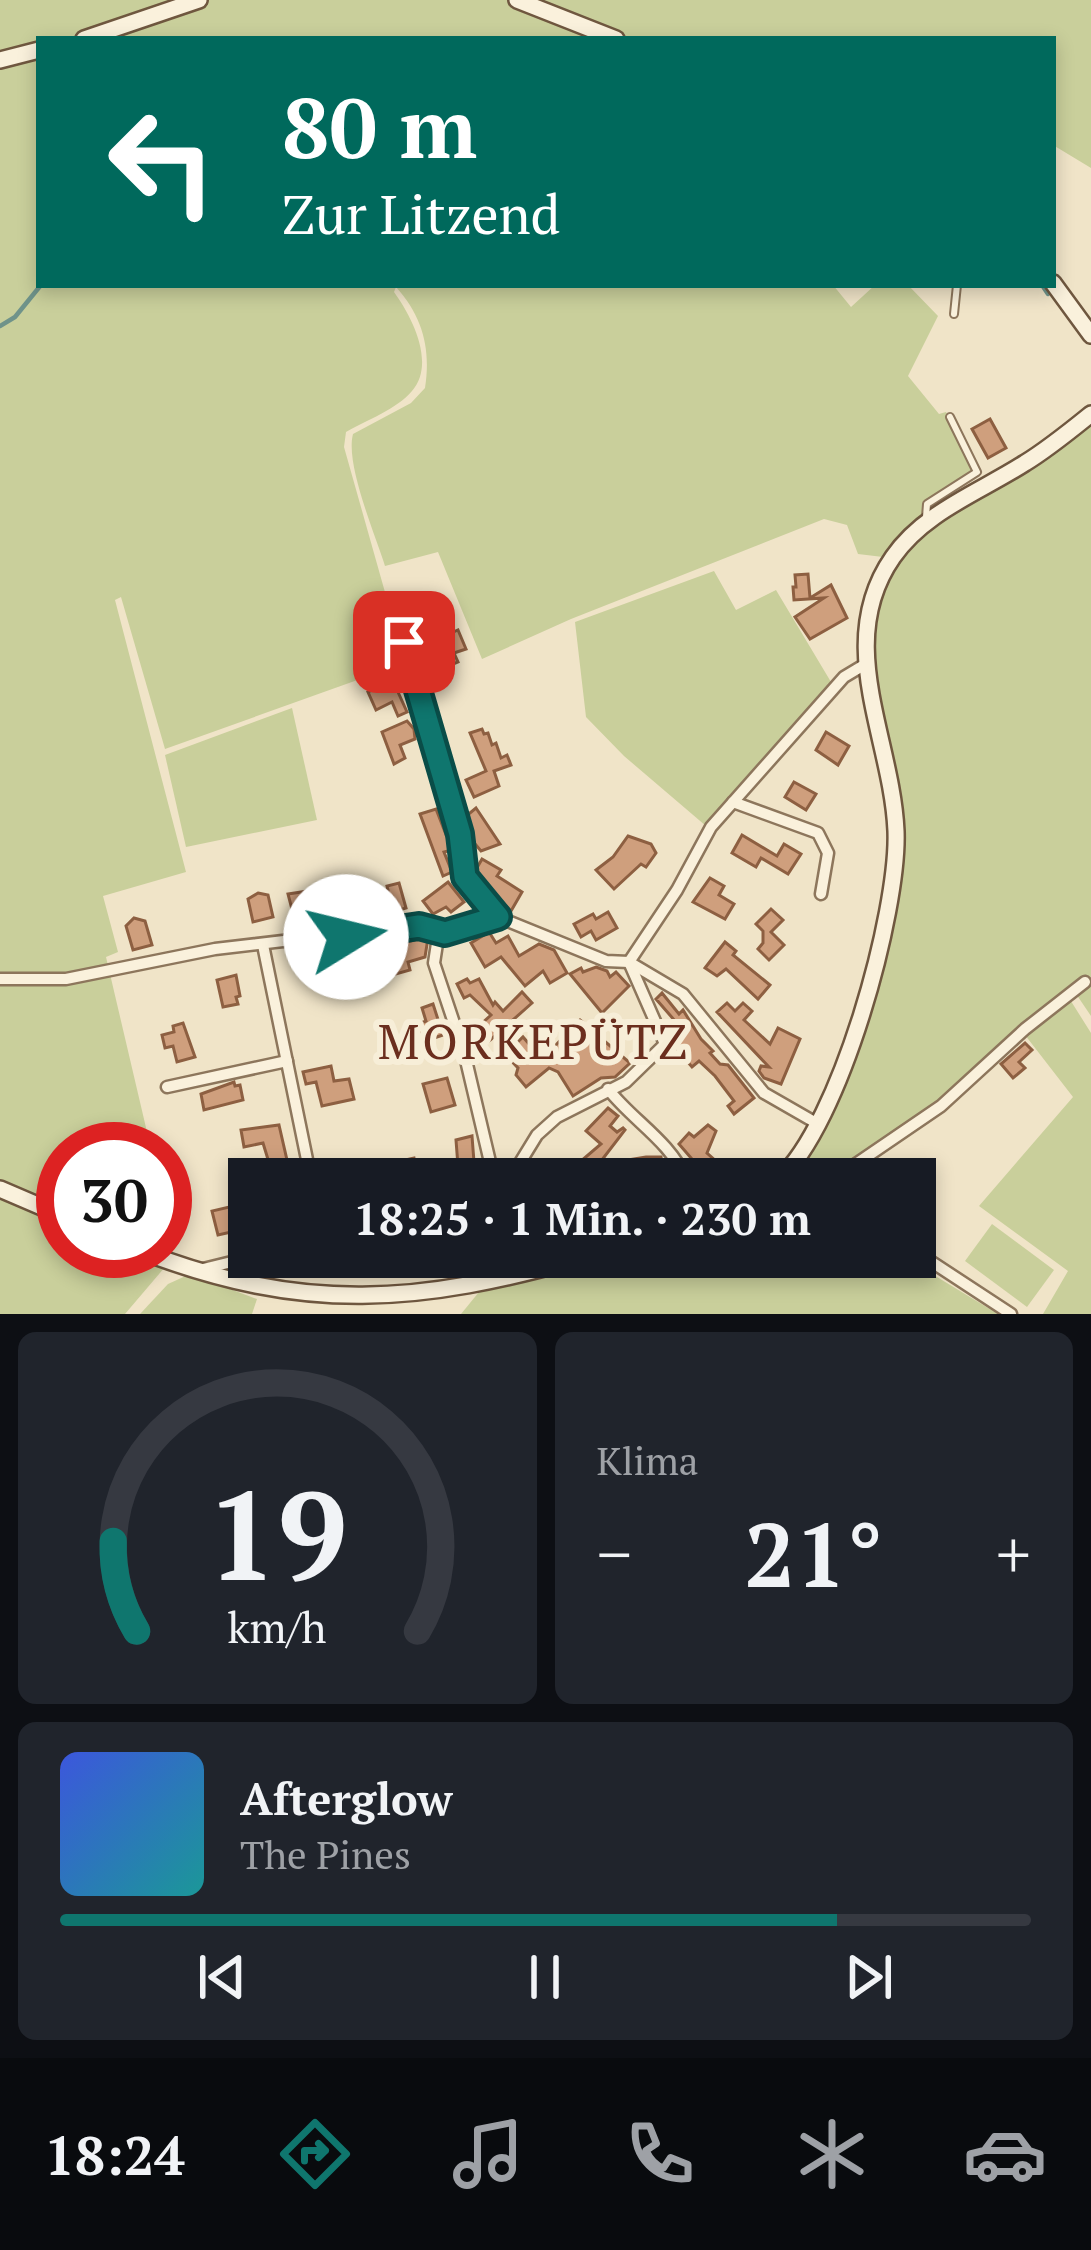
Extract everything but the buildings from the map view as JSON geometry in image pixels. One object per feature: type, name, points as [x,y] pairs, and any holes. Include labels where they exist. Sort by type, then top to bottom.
[{"type":"street","points":[[93,36],[199,0]]},
{"type":"street","points":[[517,0],[608,36]]},
{"type":"street","points":[[0,59],[36,51]]},
{"type":"street","points":[[1056,287],[1091,335]]},
{"type":"street","points":[[797,1158],[818,1124],[860,1017],[892,893],[896,829],[886,757],[864,665],[872,600],[891,560],[926,524],[1026,463],[1091,414]]},
{"type":"street","points":[[404,642],[460,834],[465,877],[498,917],[605,961],[629,962],[683,994],[764,1093],[818,1124]]},
{"type":"street","points":[[629,962],[677,890],[711,827],[844,677],[864,665]]},
{"type":"street","points":[[733,802],[818,832],[828,853],[820,894]]},
{"type":"street","points":[[489,1158],[465,1055],[434,963],[435,944],[445,933],[498,917]]},
{"type":"street","points":[[0,979],[66,979],[215,950],[419,926],[445,933]]},
{"type":"street","points":[[262,945],[307,1158]]},
{"type":"street","points":[[523,1158],[537,1135],[557,1117],[626,1082],[665,1044],[629,962]]},
{"type":"street","points":[[865,1158],[941,1106],[1085,982]]},
{"type":"street","points":[[167,1087],[286,1061]]},
{"type":"street","points":[[608,1089],[677,1158]]},
{"type":"street","points":[[0,1189],[36,1204]]},
{"type":"street","points":[[192,1273],[228,1263]]},
{"type":"street","points":[[936,1265],[1011,1314]]},
{"type":"street","points":[[192,1273],[264,1293],[351,1301],[417,1298],[509,1278]]},
{"type":"street","points":[[487,1278],[487,1284]]},
{"type":"lane","points":[[954,314],[957,288]]},
{"type":"lane","points":[[926,524],[927,504],[977,472],[950,417]]},
{"type":"green space","points":[[0,0],[1091,0],[1091,168],[1056,147],[1056,36],[36,36],[36,288],[396,288],[419,340],[422,367],[412,391],[346,432],[344,447],[405,663],[165,749],[121,597],[115,600],[186,872],[103,896],[118,952],[106,957],[145,1122],[36,1122],[36,1200],[0,1184]]},
{"type":"green space","points":[[397,288],[835,288],[851,307],[872,288],[911,288],[938,316],[908,376],[939,414],[946,412],[971,472],[926,502],[925,515],[883,557],[858,554],[847,525],[824,519],[482,659],[438,552],[385,566],[353,463],[353,434],[411,403],[425,388],[423,334]]},
{"type":"green space","points":[[1091,423],[1091,1016],[1070,985],[943,1096],[859,1158],[805,1158],[842,1091],[870,1009],[900,884],[903,826],[871,661],[881,598],[891,575],[914,545],[987,488]]},
{"type":"green space","points":[[714,571],[736,610],[776,590],[831,682],[706,826],[586,717],[575,622]]},
{"type":"green space","points":[[292,708],[317,820],[186,847],[165,755]]},
{"type":"green space","points":[[1069,998],[1091,1033],[1091,1314],[1043,1314],[1068,1271],[979,1206],[1073,1097],[1025,1035]]},
{"type":"green space","points":[[0,1193],[36,1209],[36,1278],[156,1278],[125,1314],[0,1314]]},
{"type":"green space","points":[[992,1224],[1054,1270],[1027,1307],[965,1261]]},
{"type":"green space","points":[[192,1275],[257,1299],[252,1314],[140,1314],[168,1284]]},
{"type":"green space","points":[[936,1276],[998,1314],[461,1314],[479,1292],[533,1278]]},
{"type":"waterway","points":[[0,326],[15,317],[39,288]]},
{"type":"waterway","points":[[1044,288],[1048,294]]},
{"type":"district","name":"MORKEPÜTZ","points":[[534,1042]]},
{"type":"route","points":[[346,937],[419,926],[445,933],[498,917],[465,877],[460,834],[404,642]]}]
